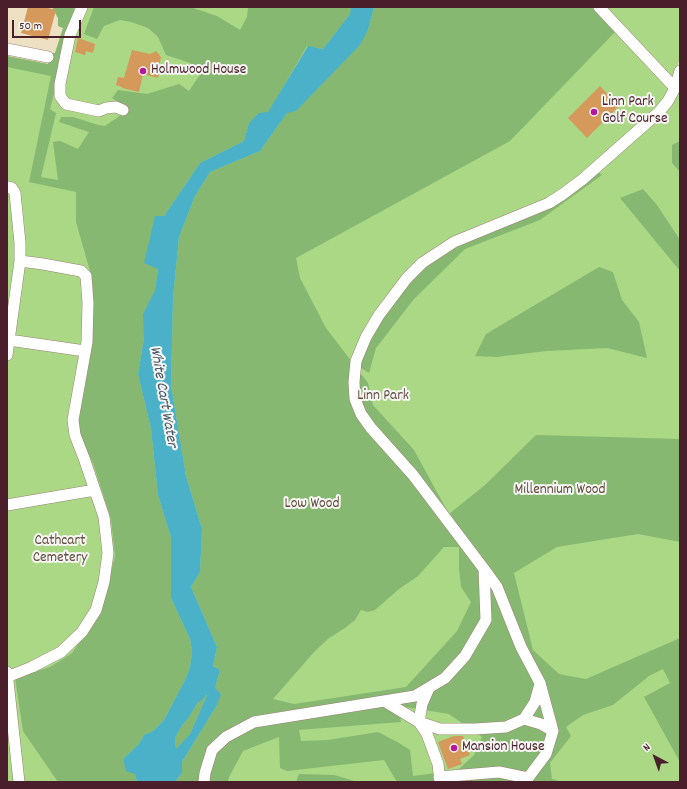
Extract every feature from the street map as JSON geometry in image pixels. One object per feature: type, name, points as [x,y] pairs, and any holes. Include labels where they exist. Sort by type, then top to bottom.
[{"type":"street","points":[[82,7],[70,35],[60,84],[60,96],[66,104],[99,111],[106,108],[116,107],[123,110]]},
{"type":"street","points":[[599,7],[675,88]]},
{"type":"street","points":[[7,49],[48,57]]},
{"type":"street","points":[[430,687],[422,704],[419,722],[427,734],[438,764],[440,780],[499,772],[525,780],[546,754],[553,731],[540,683],[521,647],[497,587],[413,475],[371,428],[361,414],[355,399],[354,382],[356,361],[366,336],[379,315],[407,278],[422,263],[454,242],[549,203],[583,179],[659,112],[668,102],[675,88],[680,71]]},
{"type":"street","points":[[7,187],[12,188],[15,193],[20,243],[20,262],[7,355]]},
{"type":"street","points":[[7,677],[32,667],[61,652],[82,632],[96,610],[104,582],[108,553],[104,517],[75,435],[73,420],[87,342],[88,311],[86,276],[81,272],[43,264],[20,262]]},
{"type":"street","points":[[9,340],[86,351]]},
{"type":"street","points":[[7,505],[95,490]]},
{"type":"street","points":[[204,782],[204,773],[212,750],[226,737],[254,722],[386,702],[415,696],[445,678],[465,656],[486,620],[484,569]]},
{"type":"street","points":[[7,672],[19,782]]},
{"type":"street","points":[[386,702],[419,722],[440,729],[475,730],[506,727],[524,719],[535,702],[540,683]]},
{"type":"street","points":[[524,719],[542,724],[553,731]]},
{"type":"green space","name":"Linn Park","points":[[52,7],[592,7],[676,96],[680,84],[680,782],[7,782],[7,56],[48,64],[52,53],[55,53],[63,28],[58,26],[58,18]]},
{"type":"green space","points":[[52,7],[74,7],[75,13],[50,109],[56,113],[41,177],[58,180],[53,142],[60,141],[78,149],[89,132],[59,122],[61,117],[73,117],[105,126],[128,110],[112,98],[118,90],[147,94],[179,84],[189,91],[201,73],[190,63],[166,55],[158,37],[148,28],[131,22],[120,20],[104,26],[97,39],[84,34],[94,7],[190,7],[217,16],[240,30],[247,17],[248,7],[351,7],[350,14],[323,49],[307,46],[268,113],[249,123],[244,141],[200,163],[164,216],[155,216],[158,269],[155,290],[144,314],[144,338],[138,374],[151,429],[158,495],[171,538],[171,598],[190,639],[192,651],[190,667],[186,678],[164,720],[153,731],[144,735],[139,744],[123,759],[135,774],[137,782],[58,782],[23,731],[15,678],[50,667],[72,653],[101,612],[115,556],[111,519],[93,463],[76,429],[91,348],[90,271],[76,222],[76,192],[29,182],[51,76],[7,67],[7,56],[48,64],[52,53],[55,53],[63,28],[58,26],[58,18]]},
{"type":"green space","points":[[374,7],[592,7],[615,32],[510,141],[296,258],[300,278],[326,328],[368,383],[373,405],[414,450],[449,514],[485,485],[536,435],[680,439],[680,542],[638,534],[557,547],[514,573],[533,650],[559,674],[586,679],[680,638],[680,762],[644,697],[670,683],[663,669],[649,676],[613,705],[583,715],[566,727],[571,736],[550,763],[552,779],[563,782],[397,782],[384,760],[287,771],[280,768],[279,737],[243,751],[229,777],[228,782],[175,782],[182,773],[182,762],[217,705],[215,688],[220,670],[213,666],[217,647],[191,587],[200,572],[202,529],[186,476],[171,385],[173,298],[179,237],[195,196],[210,172],[260,151],[287,113],[368,30]],"holes":[[[444,547],[459,547],[461,587],[471,602],[457,631],[406,687],[294,704],[273,699],[314,652],[329,638],[355,620],[361,610],[368,612],[375,610],[399,589],[418,576]],[[399,706],[449,714],[482,737],[474,755],[458,770],[413,776],[410,750],[378,732],[328,740],[301,741],[299,730],[401,722]]]},
{"type":"green space","points":[[604,7],[680,7],[680,58],[673,79]]},
{"type":"green space","points":[[680,141],[680,172],[672,163],[672,145]]},
{"type":"green space","points":[[597,171],[602,175],[540,220],[465,249],[414,299],[376,348],[369,373],[358,366],[387,310],[426,264],[464,239],[550,206]]},
{"type":"green space","points":[[643,189],[657,205],[680,240],[680,271],[620,198]]},
{"type":"green space","points":[[599,267],[613,272],[622,300],[639,322],[647,358],[607,348],[547,351],[496,357],[475,356],[486,334]]},
{"type":"green space","points":[[206,695],[190,734],[176,750],[175,738],[181,727],[198,702]]},
{"type":"green space","points":[[299,774],[334,775],[358,782],[296,782]]},
{"type":"water","name":"White Cart Water","points":[[351,7],[374,7],[368,30],[360,45],[296,111],[287,113],[260,151],[210,172],[195,196],[179,237],[173,298],[171,385],[186,476],[202,529],[200,572],[191,587],[217,647],[213,666],[220,670],[215,688],[221,694],[217,705],[182,762],[182,773],[175,782],[137,782],[135,774],[126,771],[123,759],[139,744],[144,735],[153,731],[164,720],[186,678],[190,667],[192,651],[190,639],[171,598],[171,538],[158,495],[151,429],[138,374],[144,338],[143,314],[155,290],[158,269],[144,263],[155,216],[164,216],[200,163],[244,141],[249,123],[259,113],[268,112],[308,46],[323,49],[350,14]],"holes":[[[207,695],[190,734],[176,749],[175,738],[181,727],[198,702]]]},
{"type":"building","points":[[28,7],[44,7],[56,10],[48,40],[21,33]]},
{"type":"building","points":[[78,38],[95,44],[93,53],[86,51],[85,55],[75,52]]},
{"type":"building","name":"Holmwood House","points":[[132,50],[150,54],[156,51],[161,57],[159,67],[161,67],[158,78],[143,74],[139,92],[116,85],[118,77],[124,78]]},
{"type":"building","name":"Linn Park Golf Course","points":[[600,86],[619,106],[587,138],[568,118]]},
{"type":"building","name":"Mansion House","points":[[454,736],[463,736],[470,755],[460,759],[462,764],[448,769],[438,742]]},
{"type":"place","name":"Holmwood House","points":[[143,71]]},
{"type":"place","name":"Linn Park Golf Course","points":[[594,112]]},
{"type":"place","name":"Mansion House","points":[[454,748]]},
{"type":"park label","name":"Millennium Wood","points":[[560,491]]},
{"type":"park label","name":"Low Wood","points":[[312,505]]},
{"type":"park label","name":"Cathcart Cemetery","points":[[60,550]]}]
